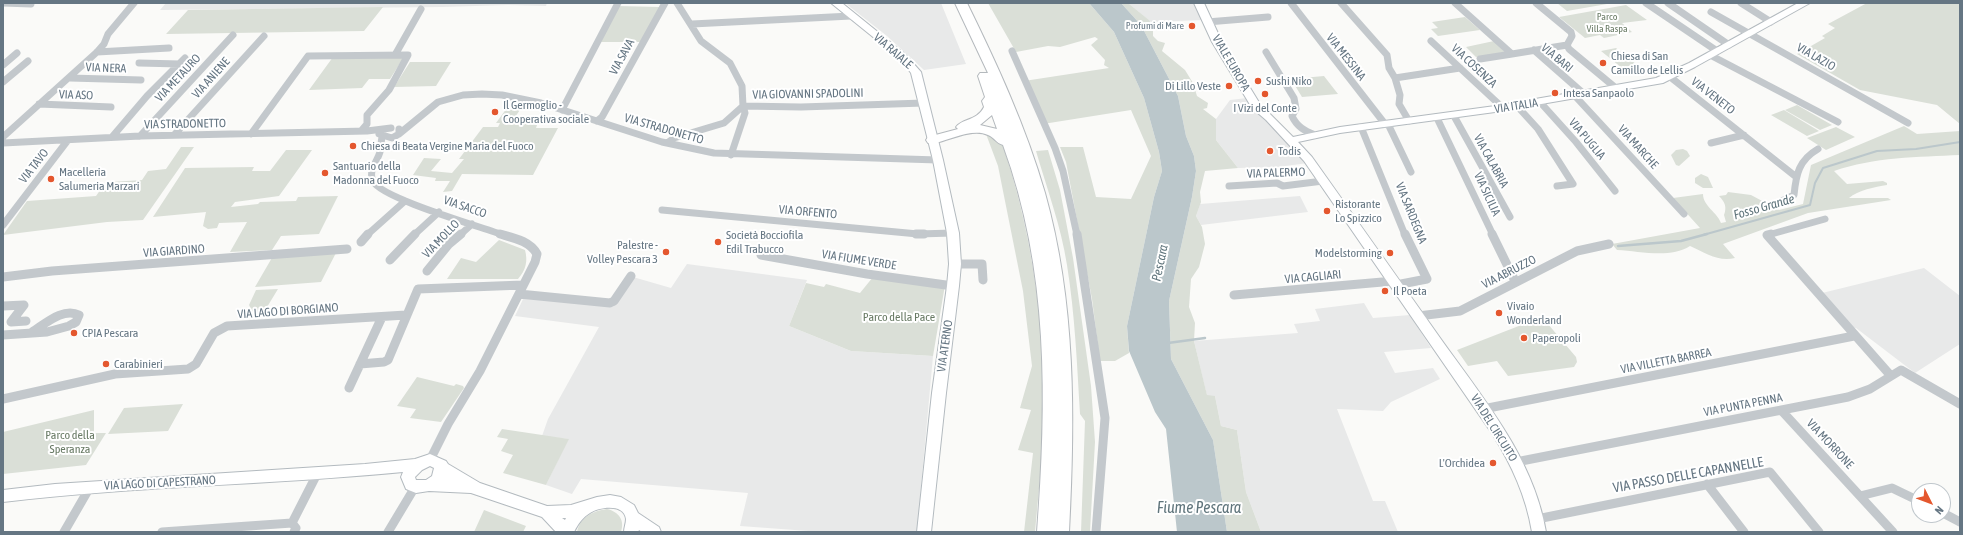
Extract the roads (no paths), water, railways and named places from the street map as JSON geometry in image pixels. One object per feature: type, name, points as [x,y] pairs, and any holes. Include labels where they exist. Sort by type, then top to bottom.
[{"type":"highway","points":[[953,3],[973,45],[1023,184],[1036,230],[1045,286],[1051,347],[1052,414],[1050,484],[1046,532]]},
{"type":"highway","points":[[961,3],[982,46],[1028,162],[1038,194],[1056,282],[1062,346],[1065,416],[1063,527]]},
{"type":"highway","points":[[932,136],[975,123],[989,110],[988,101],[992,97]]},
{"type":"highway","points":[[932,136],[981,129],[993,131],[1000,135],[1002,140],[1008,142]]},
{"type":"main road","name":"VIA RAIALE","points":[[836,3],[913,67],[919,79],[938,160]]},
{"type":"main road","name":"VIALE EUROPA","points":[[1199,3],[1207,22],[1256,106],[1297,144]]},
{"type":"main road","name":"VIA ITALIA","points":[[1297,144],[1312,136],[1361,127],[1454,116],[1648,83],[1669,76],[1714,53],[1802,4]]},
{"type":"main road","points":[[1312,136],[1297,144],[1418,316]]},
{"type":"main road","name":"VIA ATERNO","points":[[924,532],[955,264],[953,233],[938,160]]},
{"type":"main road","name":"VIA DEL CIRCUITO","points":[[1418,316],[1483,408],[1516,462],[1528,486],[1538,525]]},
{"type":"main road","points":[[475,488],[430,485],[412,482],[410,473],[423,463],[438,462],[442,468],[475,488],[547,512],[565,512],[600,502],[616,502],[629,510],[632,525],[654,532]]},
{"type":"main road","name":"VIA LAGO DI CAPESTRANO","points":[[3,496],[90,487],[383,469],[423,463]]},
{"type":"main road","points":[[430,485],[438,479],[442,468]]},
{"type":"main road","name":"VIA LAGO DI CAPESTRANO","points":[[383,469],[412,482]]},
{"type":"main road","points":[[547,512],[566,532],[570,523],[585,507]]},
{"type":"street","points":[[3,3],[31,4]]},
{"type":"street","points":[[3,137],[97,52],[104,44],[108,34],[134,3]]},
{"type":"street","points":[[562,110],[618,3]]},
{"type":"street","name":"VIA SAVA","points":[[597,121],[602,117],[665,3]]},
{"type":"street","points":[[667,142],[674,138],[714,127],[731,118],[743,106],[742,86],[730,63],[701,41],[692,24],[677,3]]},
{"type":"street","name":"VIA MESSINA","points":[[1291,3],[1387,124],[1411,172]]},
{"type":"street","points":[[1341,3],[1386,55],[1389,68],[1395,78],[1400,95],[1399,104],[1409,121]]},
{"type":"street","points":[[1455,3],[1512,54]]},
{"type":"street","points":[[1536,3],[1571,32],[1572,36],[1567,45]]},
{"type":"street","points":[[1646,3],[1714,53],[1838,122]]},
{"type":"street","points":[[1668,3],[1729,44]]},
{"type":"street","points":[[1741,3],[1771,22]]},
{"type":"street","points":[[396,55],[421,9]]},
{"type":"street","name":"VIA LAZIO","points":[[1711,12],[1908,123]]},
{"type":"street","points":[[692,24],[851,16]]},
{"type":"street","points":[[1207,22],[1268,17]]},
{"type":"street","name":"VIA METAURO","points":[[140,136],[233,35]]},
{"type":"street","name":"VIA ANIENE","points":[[174,135],[264,36]]},
{"type":"street","name":"VIA COSENZA","points":[[1430,41],[1502,108]]},
{"type":"street","points":[[1534,50],[1567,45]]},
{"type":"street","points":[[1567,45],[1573,53],[1617,89]]},
{"type":"street","points":[[97,52],[169,48]]},
{"type":"street","name":"VIA BARI","points":[[1480,59],[1534,50],[1579,95]]},
{"type":"street","points":[[1012,51],[1055,148],[1063,171],[1081,253],[1105,418],[1096,532]]},
{"type":"street","points":[[1266,52],[1294,98],[1296,110],[1292,116],[1294,120],[1303,130],[1312,136]]},
{"type":"street","points":[[3,65],[17,53]]},
{"type":"street","points":[[251,134],[308,56],[408,55],[389,90],[367,115],[367,124],[364,131]]},
{"type":"street","points":[[112,137],[147,96],[186,58]]},
{"type":"street","points":[[3,82],[28,61]]},
{"type":"street","points":[[139,63],[180,64]]},
{"type":"street","points":[[1395,78],[1460,68]]},
{"type":"street","name":"VIA VENETO","points":[[1669,76],[1795,176]]},
{"type":"street","name":"VIA NERA","points":[[70,78],[141,80]]},
{"type":"street","name":"VIA STRADONETTO","points":[[364,131],[388,138],[440,102],[454,97],[472,95],[518,98],[697,151],[731,155],[938,160]]},
{"type":"street","name":"VIA MARCHE","points":[[1579,95],[1684,214]]},
{"type":"street","name":"VIA PUGLIA","points":[[1540,102],[1576,142],[1615,191]]},
{"type":"street","name":"VIA GIOVANNI SPADOLINI","points":[[731,155],[745,113],[743,106],[801,107],[924,103]]},
{"type":"street","name":"VIA ASO","points":[[39,104],[111,107]]},
{"type":"street","points":[[1517,106],[1538,129],[1573,184],[1557,186]]},
{"type":"street","name":"VIA CALABRIA","points":[[1454,116],[1510,217]]},
{"type":"street","points":[[731,118],[743,120]]},
{"type":"street","name":"VIA SICILIA","points":[[1437,118],[1515,281]]},
{"type":"street","name":"VIA SARDEGNA","points":[[1361,127],[1382,174],[1405,235],[1427,279],[1395,283]]},
{"type":"street","name":"VIA STRADONETTO","points":[[3,143],[174,135],[364,131],[395,132]]},
{"type":"street","name":"VIA SACCO","points":[[395,132],[380,152],[372,171],[373,182],[383,192],[527,243],[536,250],[536,260],[480,371],[423,463]]},
{"type":"street","points":[[1711,142],[1744,134]]},
{"type":"street","name":"VIA SACCO","points":[[380,152],[382,136]]},
{"type":"street","name":"VIA TAVO","points":[[3,225],[68,140]]},
{"type":"street","points":[[1780,202],[1794,195],[1795,176],[1804,156],[1818,149]]},
{"type":"street","name":"VIA PALERMO","points":[[1230,186],[1277,184],[1282,186],[1323,181]]},
{"type":"street","points":[[361,242],[371,230],[405,201]]},
{"type":"street","name":"VIA ORFENTO","points":[[662,210],[910,233],[953,233]]},
{"type":"street","points":[[390,260],[401,247],[439,212]]},
{"type":"street","points":[[1825,219],[1767,235],[1854,336],[1892,376]]},
{"type":"street","name":"VIA MOLLO","points":[[427,272],[449,244],[472,224]]},
{"type":"street","name":"VIA ABRUZZO","points":[[1418,316],[1460,311],[1515,281],[1577,251],[1609,244]]},
{"type":"street","name":"VIA GIARDINO","points":[[3,277],[52,271],[347,249]]},
{"type":"street","name":"VIA FIUME VERDE","points":[[761,255],[867,274],[953,286]]},
{"type":"street","points":[[955,264],[982,264],[982,280]]},
{"type":"street","points":[[519,294],[610,303],[614,301],[631,276]]},
{"type":"street","name":"VIA CAGLIARI","points":[[1234,295],[1395,283]]},
{"type":"street","points":[[360,364],[384,362],[388,360],[418,289],[523,285]]},
{"type":"street","points":[[3,306],[24,305],[11,322],[26,321]]},
{"type":"street","points":[[3,336],[65,329],[75,323],[79,318],[79,315],[73,312],[65,313],[32,332]]},
{"type":"street","name":"VIA LAGO DI BORGIANO","points":[[3,399],[115,374],[188,369],[196,364],[214,333],[227,326],[406,315]]},
{"type":"street","points":[[349,388],[382,317]]},
{"type":"street","name":"VIA VILLETTA BARREA","points":[[1483,408],[1854,336]]},
{"type":"street","name":"VIA PUNTA PENNA","points":[[1516,462],[1848,397],[1870,389],[1900,370],[1960,404]]},
{"type":"street","name":"VIA MORRONE","points":[[1781,410],[1893,532]]},
{"type":"street","name":"VIA PASSO DELLE CAPANNELLE","points":[[1538,525],[1707,484],[1770,472],[1819,532]]},
{"type":"street","points":[[162,532],[293,527],[317,474]]},
{"type":"street","points":[[388,532],[412,482]]},
{"type":"street","points":[[1707,484],[1744,532]]},
{"type":"street","points":[[64,532],[90,487]]},
{"type":"street","points":[[1860,496],[1892,488],[1911,497]]},
{"type":"street","points":[[1951,517],[1960,522]]},
{"type":"water","name":"Fiume Pescara","points":[[1089,3],[1121,3],[1141,25],[1178,96],[1186,136],[1194,156],[1196,171],[1192,197],[1169,301],[1171,359],[1213,440],[1227,532],[1177,532],[1166,429],[1155,412],[1129,351],[1127,326],[1154,197],[1162,171],[1159,152],[1144,98],[1114,32]]},
{"type":"waterway","name":"Fosso Grande","points":[[1703,235],[1810,205],[1815,183],[1823,168],[1877,151],[1916,149],[1960,142]]},
{"type":"waterway","name":"Fosso Grande","points":[[1618,246],[1681,241],[1707,234]]},
{"type":"waterway","name":"Fosso Grande","points":[[1168,343],[1205,338]]},
{"type":"place","name":"Profumi di Mare","points":[[1192,26]]},
{"type":"place","name":"Chiesa di San Camillo de Lellis","points":[[1603,63]]},
{"type":"place","name":"Sushi Niko","points":[[1258,81]]},
{"type":"place","name":"Di Lillo Veste","points":[[1229,86]]},
{"type":"place","name":"Intesa Sanpaolo","points":[[1555,93]]},
{"type":"place","name":"I Vizi del Conte","points":[[1265,94]]},
{"type":"place","name":"Il Germoglio - Cooperativa sociale","points":[[495,112]]},
{"type":"place","name":"Chiesa di Beata Vergine Maria del Fuoco","points":[[353,146]]},
{"type":"place","name":"Todis","points":[[1270,151]]},
{"type":"place","name":"Santuario della Madonna del Fuoco","points":[[325,173]]},
{"type":"place","name":"Macelleria Salumeria Marzari","points":[[51,179]]},
{"type":"place","name":"Ristorante Lo Spizzico","points":[[1327,211]]},
{"type":"place","name":"Società Bocciofila Edil Trabucco","points":[[718,242]]},
{"type":"place","name":"Palestre - Volley Pescara 3","points":[[666,252]]},
{"type":"place","name":"Modelstorming","points":[[1390,253]]},
{"type":"place","name":"Il Poeta","points":[[1385,291]]},
{"type":"place","name":"Vivaio Wonderland","points":[[1499,313]]},
{"type":"place","name":"CPIA Pescara","points":[[74,333]]},
{"type":"place","name":"Paperopoli","points":[[1524,338]]},
{"type":"place","name":"Carabinieri","points":[[106,364]]},
{"type":"place","name":"L'Orchidea","points":[[1493,463]]},
{"type":"park label","name":"Parco Villa Raspa","points":[[1607,22]]},
{"type":"park label","name":"Parco della Pace","points":[[899,317]]},
{"type":"park label","name":"Parco della Speranza","points":[[70,442]]},
{"type":"water label","name":"Pescara","points":[[1160,263]]}]
